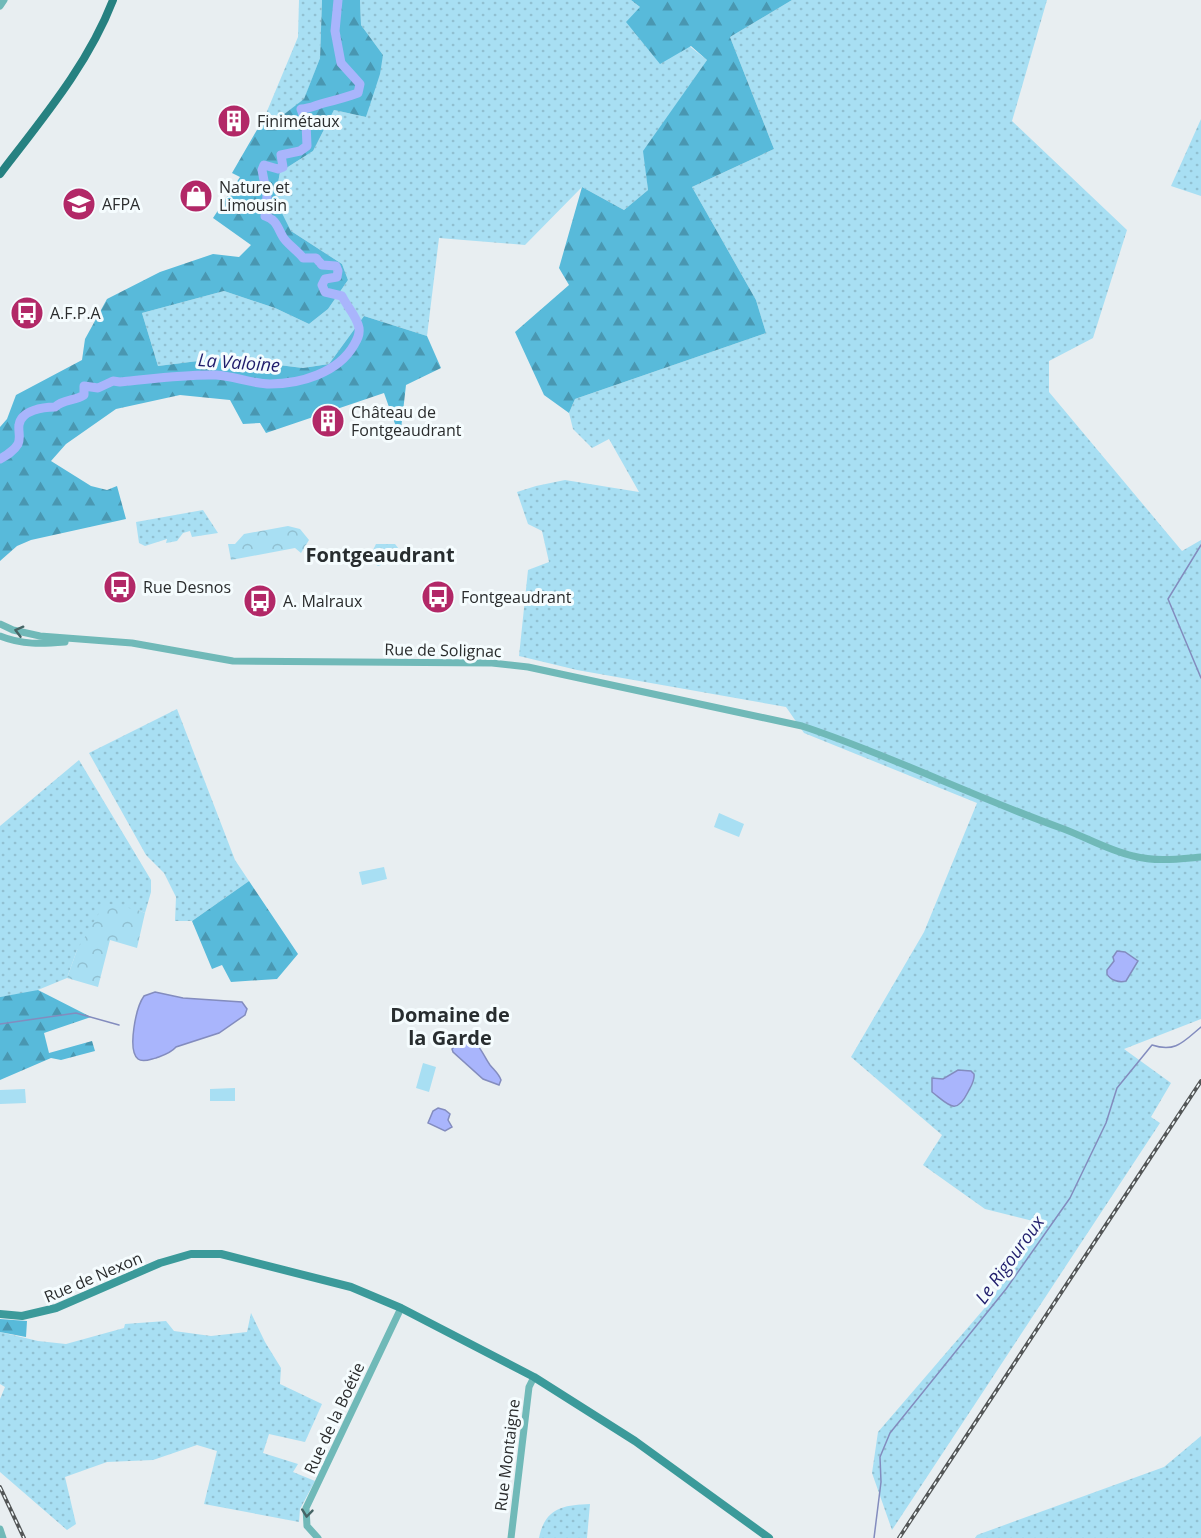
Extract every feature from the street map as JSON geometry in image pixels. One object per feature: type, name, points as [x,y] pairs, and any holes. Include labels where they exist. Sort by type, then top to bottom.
[{"type":"main road","points":[[0,166],[66,78],[89,41],[107,0]]},
{"type":"main road","points":[[0,174],[72,78],[97,35],[113,0]]},
{"type":"main road","name":"Rue de Nexon","points":[[0,1314],[22,1316],[56,1308],[160,1263],[191,1254],[221,1254],[351,1287],[401,1308],[534,1377],[635,1441],[769,1538]]},
{"type":"street","points":[[0,6],[4,0]]},
{"type":"street","name":"Rue de Solignac","points":[[0,624],[13,630],[40,636],[143,645],[233,661],[510,665],[802,726],[842,739],[1106,848],[1159,860],[1201,857]]},
{"type":"street","name":"Rue de Solignac","points":[[0,636],[29,644],[80,640]]},
{"type":"street","name":"Rue de la Boétie","points":[[318,1538],[307,1526],[306,1508],[401,1308]]},
{"type":"street","name":"Rue Montaigne","points":[[511,1538],[529,1387],[534,1377]]},
{"type":"street","points":[[0,1529],[3,1538]]},
{"type":"green space","points":[[299,0],[322,0],[320,58],[304,100],[283,115],[265,116],[298,37]]},
{"type":"green space","points":[[322,0],[360,0],[361,25],[383,55],[380,74],[366,117],[334,110],[313,151],[280,172],[275,199],[291,231],[342,264],[348,280],[328,309],[309,324],[275,308],[224,291],[142,313],[158,366],[222,358],[303,368],[329,364],[364,316],[427,336],[441,368],[406,385],[400,438],[384,393],[266,433],[260,423],[243,424],[230,400],[180,395],[116,409],[66,444],[51,461],[91,486],[107,490],[117,486],[126,519],[31,540],[17,546],[0,561],[0,427],[7,419],[16,395],[82,360],[85,339],[107,299],[160,272],[213,254],[239,257],[251,245],[213,218],[240,177],[232,173],[265,116],[283,115],[304,99],[320,58]]},
{"type":"green space","points":[[360,0],[631,0],[707,60],[644,151],[648,190],[624,210],[582,187],[525,245],[439,238],[427,336],[364,316],[329,364],[303,368],[222,358],[158,366],[142,313],[224,291],[275,308],[309,324],[328,309],[348,280],[342,264],[291,231],[275,199],[280,172],[313,151],[334,110],[366,117],[383,55],[361,25]]},
{"type":"green space","points":[[631,0],[792,0],[730,37],[774,149],[692,187],[756,300],[766,333],[575,399],[569,413],[544,395],[515,332],[569,285],[559,268],[582,187],[624,210],[648,190],[643,151],[707,60],[691,46],[660,64],[626,22],[640,7]]},
{"type":"green space","points":[[792,0],[1047,0],[1012,121],[1127,230],[1093,338],[1049,361],[1049,392],[1182,551],[1201,540],[1201,1019],[1124,1049],[1171,1083],[1151,1117],[1160,1123],[892,1530],[872,1473],[878,1432],[989,1303],[1041,1223],[985,1209],[923,1165],[942,1135],[851,1057],[924,932],[977,803],[804,733],[786,707],[577,670],[519,656],[528,570],[549,562],[542,531],[528,524],[517,492],[565,480],[639,492],[609,439],[592,448],[573,429],[569,413],[575,399],[766,333],[756,300],[692,187],[774,149],[730,37]]},
{"type":"green space","points":[[1201,119],[1201,196],[1171,186]]},
{"type":"green space","points":[[203,510],[218,533],[192,537],[190,531],[183,533],[177,541],[166,543],[167,539],[145,546],[139,543],[136,522]]},
{"type":"green space","points":[[288,526],[300,529],[309,540],[301,553],[295,548],[231,560],[228,544],[235,544],[244,534]]},
{"type":"green space","points":[[376,544],[395,544],[399,549],[397,556],[392,559],[391,555],[386,559],[386,563],[378,566],[373,562],[373,550]]},
{"type":"green space","points":[[177,709],[235,860],[249,881],[192,921],[175,921],[176,897],[164,873],[146,855],[89,753]]},
{"type":"green space","points":[[79,760],[151,880],[151,892],[145,913],[138,910],[77,950],[67,978],[33,992],[0,997],[0,826]]},
{"type":"green space","points":[[719,813],[744,824],[739,837],[714,827]]},
{"type":"green space","points":[[384,867],[387,879],[362,885],[359,872]]},
{"type":"green space","points":[[249,881],[298,954],[277,979],[231,982],[222,965],[212,969],[192,921]]},
{"type":"green space","points":[[105,903],[145,913],[137,948],[110,940],[98,987],[67,978],[77,950]]},
{"type":"green space","points":[[38,990],[91,1017],[44,1033],[49,1053],[92,1041],[95,1051],[61,1060],[51,1058],[0,1080],[0,997]]},
{"type":"green space","points":[[423,1063],[436,1067],[429,1092],[416,1088]]},
{"type":"green space","points":[[235,1088],[235,1101],[210,1101],[210,1089]]},
{"type":"green space","points":[[25,1089],[26,1103],[0,1104],[0,1090]]},
{"type":"green space","points":[[251,1313],[281,1368],[280,1384],[322,1404],[305,1442],[269,1434],[263,1453],[298,1464],[293,1472],[315,1481],[300,1509],[299,1522],[204,1504],[217,1451],[197,1445],[153,1460],[107,1462],[65,1477],[76,1524],[67,1530],[0,1472],[0,1399],[5,1387],[0,1384],[0,1332],[38,1341],[66,1344],[124,1328],[125,1324],[166,1321],[174,1331],[211,1336],[247,1332]]},
{"type":"green space","points":[[0,1319],[27,1321],[26,1337],[0,1332]]},
{"type":"green space","points":[[1201,1436],[1201,1538],[975,1538],[977,1535],[1164,1467]]},
{"type":"green space","points":[[590,1504],[587,1538],[539,1538],[546,1520],[557,1510]]},
{"type":"shaded area","points":[[1117,951],[1125,952],[1138,961],[1126,981],[1120,982],[1110,978],[1107,974]]},
{"type":"shaded area","points":[[155,992],[183,998],[242,1002],[247,1009],[245,1015],[219,1033],[176,1047],[156,1058],[142,1061],[138,1059],[133,1047],[136,1018],[144,996]]},
{"type":"shaded area","points":[[465,1037],[474,1042],[498,1074],[501,1080],[499,1085],[483,1079],[453,1052],[452,1049]]},
{"type":"shaded area","points":[[958,1070],[971,1071],[974,1079],[960,1104],[952,1106],[932,1092],[932,1078],[943,1079]]},
{"type":"shaded area","points":[[438,1108],[450,1114],[448,1120],[452,1127],[445,1131],[428,1123],[433,1111]]},
{"type":"waterway","name":"La Valoine","points":[[0,459],[18,444],[19,425],[24,416],[34,410],[55,407],[80,397],[84,395],[84,386],[98,388],[113,381],[204,375],[223,376],[263,384],[294,382],[328,370],[347,355],[358,337],[358,324],[342,296],[325,292],[322,285],[325,279],[337,277],[336,266],[322,265],[316,258],[303,258],[285,239],[274,222],[265,216],[267,196],[262,170],[264,165],[278,169],[283,167],[281,155],[300,151],[307,146],[306,123],[301,109],[358,93],[360,84],[341,63],[335,31],[338,0]]},
{"type":"waterway","name":"Le Rigouroux","points":[[1201,545],[1168,599],[1201,678]]},
{"type":"waterway","points":[[0,1024],[76,1013],[119,1025]]},
{"type":"waterway","name":"Le Rigouroux","points":[[874,1538],[881,1482],[880,1457],[890,1433],[1006,1289],[1070,1198],[1106,1123],[1117,1088],[1152,1045],[1174,1047],[1201,1027]]},
{"type":"railway","points":[[899,1538],[1201,1081]]},
{"type":"railway","points":[[0,1487],[24,1538]]},
{"type":"place","name":"Finimétaux","points":[[234,121]]},
{"type":"place","name":"Nature et Limousin","points":[[196,196]]},
{"type":"place","name":"AFPA","points":[[79,204]]},
{"type":"place","name":"A.F.P.A","points":[[27,313]]},
{"type":"place","name":"Château de Fontgeaudrant","points":[[328,421]]},
{"type":"place","name":"Rue Desnos","points":[[120,587]]},
{"type":"place","name":"Fontgeaudrant","points":[[438,597]]},
{"type":"place","name":"A. Malraux","points":[[260,601]]},
{"type":"district","name":"Fontgeaudrant","points":[[380,555]]},
{"type":"district","name":"Domaine de la Garde","points":[[450,1026]]}]
